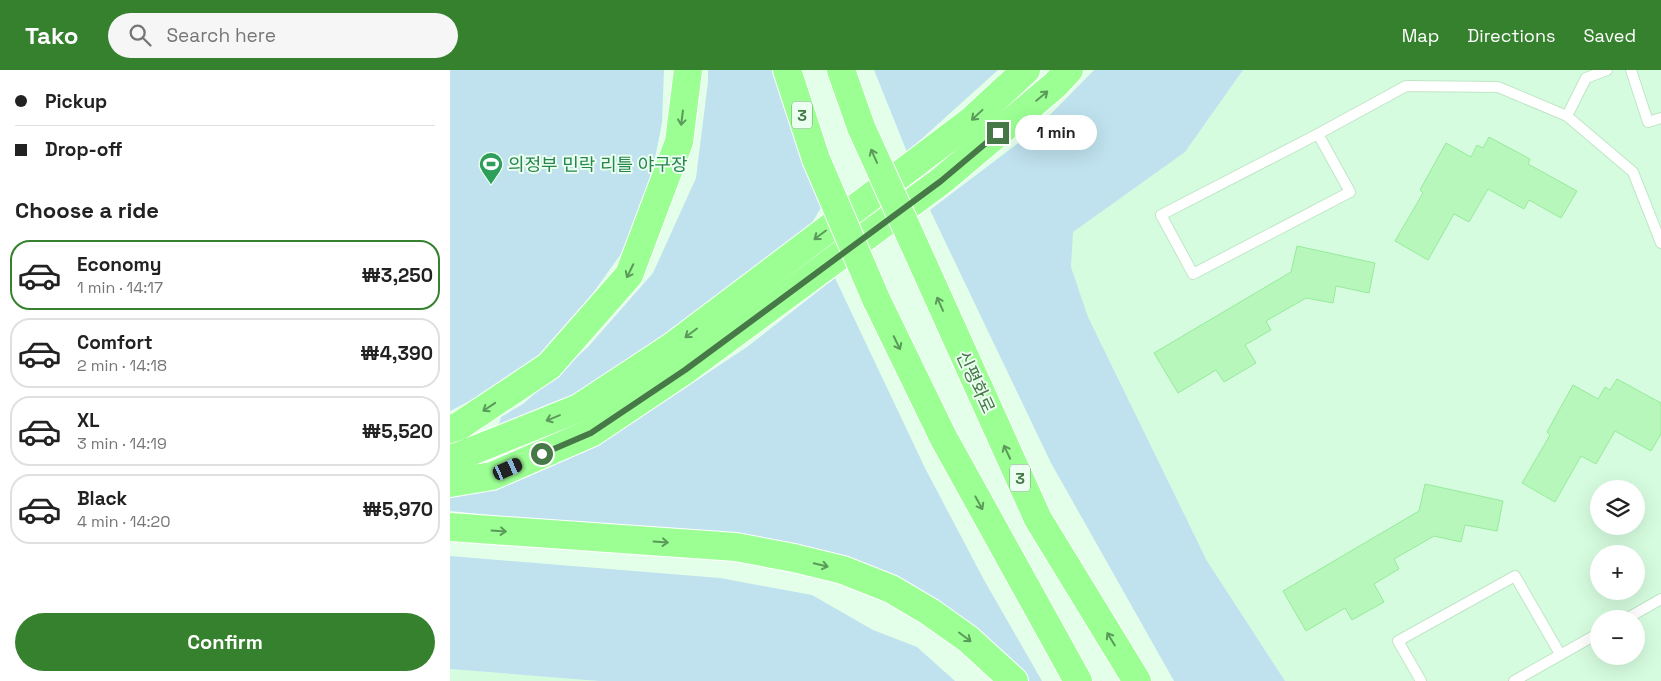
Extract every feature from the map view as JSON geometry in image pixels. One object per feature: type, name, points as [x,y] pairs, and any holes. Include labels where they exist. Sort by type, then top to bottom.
[{"type":"highway","points":[[450,430],[459,426],[549,366],[629,275],[679,142],[688,70]]},
{"type":"highway","name":"3","points":[[788,70],[816,159],[876,299],[943,437],[1078,681]]},
{"type":"highway","name":"신평화로","points":[[841,70],[856,116],[1038,518],[1137,681]]},
{"type":"highway","points":[[845,70],[856,116]]},
{"type":"highway","points":[[450,458],[457,457],[579,408],[673,346],[971,122],[1026,70]]},
{"type":"highway","points":[[450,483],[492,476],[591,433],[685,370],[941,181],[1055,85],[1069,70]]},
{"type":"highway","points":[[450,527],[736,547],[843,570],[891,589],[930,612],[968,639],[1014,681]]},
{"type":"lane","points":[[1567,116],[1586,78],[1607,70]]},
{"type":"lane","points":[[1631,70],[1648,122],[1661,118]]},
{"type":"lane","points":[[1318,134],[1350,192],[1193,274],[1161,215],[1406,86],[1498,87],[1567,116],[1634,172],[1661,244]]},
{"type":"lane","points":[[1421,681],[1398,641],[1515,576],[1560,654]]},
{"type":"lane","points":[[1642,610],[1661,599]]},
{"type":"lane","points":[[1514,681],[1590,638]]},
{"type":"shaded area","points":[[450,70],[664,70],[662,123],[653,168],[626,247],[593,293],[522,374],[450,411]]},
{"type":"shaded area","points":[[708,70],[775,70],[822,206],[803,238],[756,272],[556,407],[497,432],[501,417],[523,404],[588,347],[653,273],[696,178]]},
{"type":"shaded area","points":[[874,70],[998,70],[907,152]]},
{"type":"shaded area","points":[[1094,70],[1243,70],[1185,152],[1073,232],[1071,267],[1088,317],[1207,561],[1285,681],[1174,681],[1051,463],[930,210],[1033,132]]},
{"type":"shaded area","points":[[1243,70],[1661,70],[1661,681],[1285,681],[1207,561],[1088,317],[1071,267],[1072,232],[1185,152]]},
{"type":"shaded area","points":[[835,278],[925,468],[984,580],[1042,681],[1023,681],[934,605],[618,528],[450,511],[450,496],[523,479],[604,442],[747,347]]},
{"type":"shaded area","points":[[450,556],[720,578],[812,595],[873,630],[917,647],[955,681],[599,681],[450,669]]},
{"type":"shaded area","points":[[450,669],[599,681],[450,681]]},
{"type":"building","points":[[1489,137],[1530,159],[1528,164],[1577,191],[1561,218],[1529,200],[1524,209],[1488,189],[1469,222],[1454,214],[1428,260],[1395,241],[1423,193],[1420,190],[1446,143],[1471,157],[1477,145],[1483,148]]},
{"type":"building","points":[[1297,246],[1375,263],[1369,293],[1336,286],[1333,303],[1306,298],[1266,321],[1271,330],[1245,345],[1256,363],[1224,382],[1216,370],[1178,393],[1154,353],[1291,272]]},
{"type":"building","points":[[1617,379],[1661,403],[1661,434],[1651,451],[1615,431],[1596,464],[1581,456],[1555,502],[1522,483],[1550,435],[1547,432],[1573,385],[1598,399],[1605,387],[1610,390]]},
{"type":"building","points":[[1425,484],[1503,501],[1497,531],[1465,525],[1461,542],[1434,536],[1394,559],[1399,569],[1374,584],[1384,602],[1352,620],[1345,608],[1306,631],[1283,591],[1419,511]]},
{"type":"place","name":"의정부 민락 리틀 야구장","points":[[491,185]]},
{"type":"route","points":[[542,454],[591,433],[685,370],[941,181],[998,133]]}]
